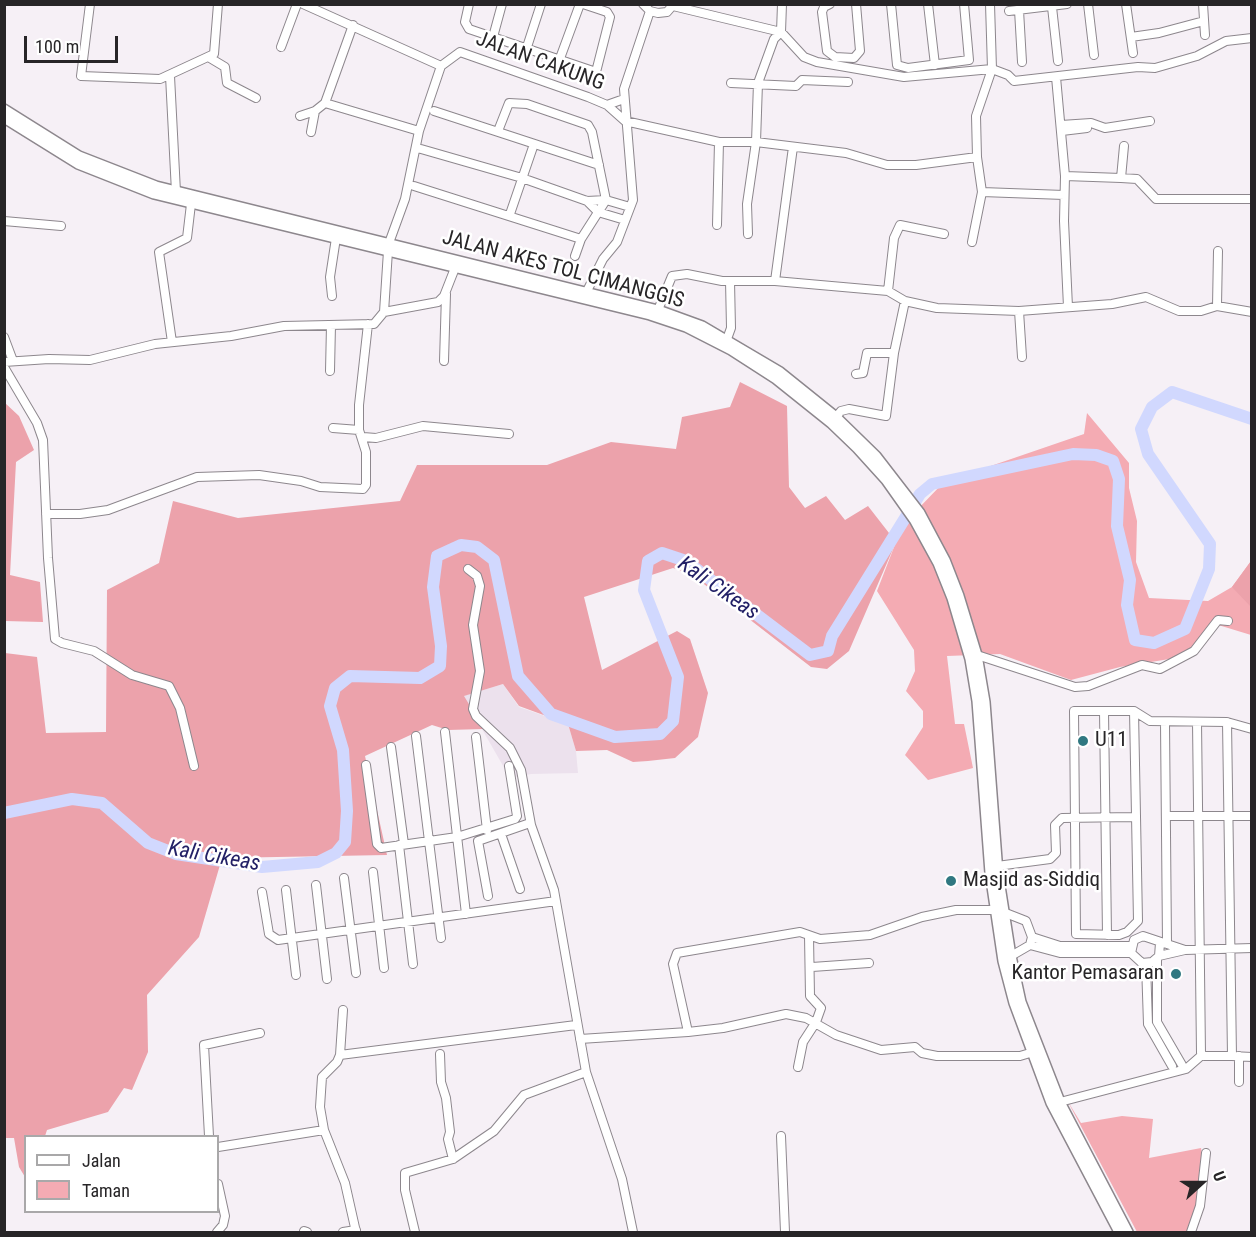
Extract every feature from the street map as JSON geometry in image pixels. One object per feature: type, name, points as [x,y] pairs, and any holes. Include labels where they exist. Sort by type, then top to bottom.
[{"type":"main road","name":"JALAN AKES TOL CIMANGGIS","points":[[4,109],[80,156],[155,190],[176,192],[388,247],[658,310],[702,326],[780,372],[836,417],[893,482],[931,531],[959,597],[976,655],[985,702],[995,871]]},
{"type":"main road","name":"JALAN AKES TOL CIMANGGIS","points":[[4,118],[78,164],[191,204],[336,238],[388,247],[455,268],[650,315],[730,344],[777,379],[831,423],[893,482],[927,541],[952,598],[970,659],[995,871]]},
{"type":"main road","points":[[995,871],[1014,1003],[1034,1051],[1128,1233]]},
{"type":"main road","points":[[999,911],[1034,1051],[1051,1103],[1119,1233]]},
{"type":"street","points":[[90,4],[80,73],[82,77],[160,79],[210,58],[214,54],[218,4]]},
{"type":"street","points":[[281,47],[297,4]]},
{"type":"street","points":[[469,4],[465,19],[467,28],[526,50],[559,61],[596,72],[610,17],[607,12],[581,4],[559,61]]},
{"type":"street","points":[[492,37],[502,4]]},
{"type":"street","points":[[526,50],[542,4]]},
{"type":"street","points":[[643,4],[650,11],[658,13],[674,5],[781,32],[804,57],[817,62],[904,77],[992,69],[1008,75],[1014,81],[1138,67],[1155,68],[1197,56],[1226,41],[1251,38]]},
{"type":"street","points":[[748,234],[747,204],[756,142],[758,83],[774,39],[781,32],[782,4]]},
{"type":"street","points":[[830,4],[824,7],[822,12],[827,51],[835,57],[854,58],[860,51],[856,4]]},
{"type":"street","points":[[891,4],[897,65],[908,68],[969,60],[964,4]]},
{"type":"street","points":[[928,4],[935,65]]},
{"type":"street","points":[[972,242],[982,192],[977,157],[976,116],[992,69],[990,4]]},
{"type":"street","points":[[1009,11],[1067,4]]},
{"type":"street","points":[[1088,4],[1094,56]]},
{"type":"street","points":[[1126,4],[1133,53]]},
{"type":"street","points":[[1203,4],[1205,35]]},
{"type":"street","points":[[7,363],[50,359],[81,361],[172,342],[222,338],[284,326],[377,322],[384,312],[388,247],[405,199],[419,131],[441,66],[308,5]]},
{"type":"street","points":[[1053,7],[1058,61]]},
{"type":"street","points":[[1019,10],[1022,62]]},
{"type":"street","points":[[586,292],[603,259],[617,242],[634,192],[624,99],[626,78],[650,11]]},
{"type":"street","points":[[1131,37],[1159,33],[1204,21]]},
{"type":"street","points":[[300,116],[315,111],[325,103],[354,25]]},
{"type":"street","name":"JALAN CAKUNG","points":[[441,66],[460,52],[607,105],[625,121]]},
{"type":"street","points":[[210,58],[225,67],[227,83],[256,98]]},
{"type":"street","points":[[170,76],[176,192]]},
{"type":"street","points":[[1056,77],[1065,177],[1068,307]]},
{"type":"street","points":[[730,83],[796,86],[802,80],[848,82]]},
{"type":"street","points":[[607,105],[624,99]]},
{"type":"street","points":[[325,103],[419,131]]},
{"type":"street","points":[[498,131],[509,104],[526,104],[588,125],[606,201],[581,239],[575,256]]},
{"type":"street","points":[[311,132],[315,111]]},
{"type":"street","points":[[434,111],[598,165]]},
{"type":"street","points":[[625,121],[719,142],[756,142],[846,153],[887,165],[916,165],[977,157]]},
{"type":"street","points":[[1062,128],[1091,123],[1105,128],[1150,121]]},
{"type":"street","points":[[1062,128],[1088,128]]},
{"type":"street","points":[[717,225],[719,142]]},
{"type":"street","points":[[510,214],[534,144]]},
{"type":"street","points":[[1121,178],[1124,146]]},
{"type":"street","points":[[775,281],[793,147]]},
{"type":"street","points":[[421,148],[522,178],[587,201],[606,201],[630,207]]},
{"type":"street","points":[[1065,177],[1137,179],[1156,199],[1251,199]]},
{"type":"street","points":[[414,186],[510,214],[581,239]]},
{"type":"street","points":[[982,192],[1064,195]]},
{"type":"street","points":[[587,201],[598,212],[625,220]]},
{"type":"street","points":[[172,342],[159,252],[187,238],[191,204]]},
{"type":"street","points":[[4,221],[61,226]]},
{"type":"street","points":[[888,291],[894,238],[900,225],[944,234]]},
{"type":"street","points":[[332,296],[330,277],[336,238]]},
{"type":"street","points":[[1217,306],[1218,251]]},
{"type":"street","points":[[384,312],[435,303],[443,299],[455,268]]},
{"type":"street","points":[[658,310],[672,276],[677,274],[729,281],[775,281],[888,291],[905,301],[937,308],[1019,311],[1112,304],[1146,297],[1179,311],[1202,311],[1217,306],[1251,312]]},
{"type":"street","points":[[729,281],[730,344]]},
{"type":"street","points":[[444,361],[446,292]]},
{"type":"street","points":[[836,417],[841,411],[849,409],[886,416],[894,353],[905,301]]},
{"type":"street","points":[[1019,311],[1022,357]]},
{"type":"street","points":[[46,514],[80,514],[108,510],[197,477],[259,475],[301,481],[320,487],[363,489],[367,478],[361,434],[364,346],[368,324]]},
{"type":"street","points":[[330,371],[331,325]]},
{"type":"street","points":[[4,337],[7,363],[41,432],[46,457],[46,514],[56,639],[62,643],[94,651],[132,675],[169,686],[180,708],[194,766]]},
{"type":"street","points":[[856,374],[863,374],[867,353],[894,353]]},
{"type":"street","points":[[333,428],[376,438],[423,426],[509,434]]},
{"type":"street","points":[[468,569],[477,576],[480,585],[473,626],[480,671],[473,709],[476,716],[510,748],[518,760],[530,823],[556,901],[586,1072],[622,1179],[633,1233]]},
{"type":"street","points":[[976,655],[1075,687],[1088,686],[1142,665],[1160,669],[1194,651],[1218,620],[1228,621]]},
{"type":"street","points":[[1134,711],[1134,817],[1138,921],[1119,935],[1076,934],[1073,818],[1074,711],[1134,711],[1150,721],[1165,723],[1227,722],[1251,729]]},
{"type":"street","points":[[1104,711],[1107,935]]},
{"type":"street","points":[[1197,722],[1198,950],[1202,1055]]},
{"type":"street","points":[[1227,722],[1230,949],[1235,1056],[1239,1082]]},
{"type":"street","points":[[1165,723],[1166,816],[1163,943],[1158,958],[1158,1022],[1182,1065]]},
{"type":"street","points":[[445,732],[466,914]]},
{"type":"street","points":[[416,736],[441,938]]},
{"type":"street","points":[[476,737],[487,830]]},
{"type":"street","points":[[391,747],[413,964]]},
{"type":"street","points":[[366,765],[376,844],[381,848],[457,837],[487,830],[517,818],[509,766]]},
{"type":"street","points":[[1166,816],[1251,816]]},
{"type":"street","points":[[995,871],[1050,859],[1056,853],[1055,825],[1062,818],[1134,817]]},
{"type":"street","points":[[488,896],[478,841],[530,823]]},
{"type":"street","points":[[501,834],[520,889]]},
{"type":"street","points":[[373,873],[384,968]]},
{"type":"street","points":[[344,878],[356,973]]},
{"type":"street","points":[[316,885],[327,979]]},
{"type":"street","points":[[286,890],[296,975]]},
{"type":"street","points":[[261,892],[269,934],[278,940],[556,901]]},
{"type":"street","points":[[688,1032],[673,964],[677,953],[800,932],[820,939],[870,935],[922,917],[956,910],[999,911],[1026,921],[1031,941]]},
{"type":"street","points":[[1133,926],[1139,937]]},
{"type":"street","points":[[798,1067],[803,1042],[816,1022],[821,1005],[810,996],[812,966],[809,936]]},
{"type":"street","points":[[1139,937],[1153,937],[1185,950]]},
{"type":"street","points":[[1131,950],[1139,937]]},
{"type":"street","points":[[1031,941],[1060,953],[1131,950]]},
{"type":"street","points":[[1011,956],[1031,941]]},
{"type":"street","points":[[1146,964],[1185,950],[1251,948]]},
{"type":"street","points":[[1131,950],[1137,960],[1146,964]]},
{"type":"street","points":[[812,966],[869,963]]},
{"type":"street","points":[[1146,964],[1148,1024],[1172,1066]]},
{"type":"street","points":[[343,1010],[340,1055],[337,1062],[322,1077],[320,1107],[324,1130],[345,1183],[356,1231],[343,1233]]},
{"type":"street","points":[[580,1039],[723,1028],[786,1014],[816,1022],[836,1035],[881,1050],[915,1047],[922,1053],[937,1056],[1020,1056],[1034,1051]]},
{"type":"street","points":[[1148,1024],[1158,1022]]},
{"type":"street","points":[[340,1055],[576,1025]]},
{"type":"street","points":[[209,1135],[204,1045],[212,1041],[260,1033]]},
{"type":"street","points":[[440,1054],[441,1082],[450,1132],[448,1139],[453,1159]]},
{"type":"street","points":[[1060,1102],[1186,1069],[1202,1055],[1251,1057]]},
{"type":"street","points":[[415,1233],[405,1190],[405,1173],[453,1159],[494,1131],[524,1095],[586,1072]]},
{"type":"street","points":[[219,1147],[324,1130]]},
{"type":"street","points":[[781,1136],[785,1233]]},
{"type":"street","points":[[1191,1233],[1200,1206],[1206,1153]]},
{"type":"street","points":[[217,1233],[223,1225],[225,1216],[219,1189]]},
{"type":"shaded area","points":[[740,382],[787,406],[789,487],[805,508],[826,496],[845,520],[868,506],[896,542],[849,651],[827,669],[811,667],[691,574],[673,568],[584,597],[602,670],[677,631],[690,639],[708,693],[698,737],[675,758],[633,762],[607,750],[576,751],[568,724],[519,706],[503,684],[464,696],[484,729],[448,730],[432,725],[365,756],[387,855],[222,858],[199,937],[147,995],[148,1052],[132,1090],[124,1088],[108,1112],[47,1130],[45,1135],[24,1135],[24,1175],[19,1167],[14,1138],[5,1138],[5,653],[37,657],[46,733],[106,732],[107,590],[159,563],[173,501],[238,518],[400,501],[417,465],[547,465],[611,442],[676,449],[682,417],[730,407]]},
{"type":"shaded area","points":[[4,402],[19,416],[34,450],[16,462],[10,575],[40,582],[43,622],[5,621]]},
{"type":"shaded area","points":[[1251,561],[1251,607],[1232,587]]},
{"type":"shaded area","points":[[503,684],[519,707],[568,724],[576,751],[578,773],[531,774],[510,778],[463,696]]},
{"type":"green space","points":[[1087,413],[1129,463],[1129,488],[1137,521],[1136,562],[1149,598],[1208,601],[1232,587],[1251,561],[1251,635],[1215,624],[1188,656],[1120,667],[1071,680],[1000,654],[947,656],[955,724],[964,724],[973,768],[928,780],[905,755],[923,727],[923,711],[906,691],[915,671],[914,650],[877,591],[896,542],[915,512],[944,482],[1084,434]]},
{"type":"green space","points":[[1067,1100],[1081,1123],[1122,1116],[1153,1119],[1149,1158],[1201,1148],[1203,1159],[1200,1202],[1189,1232],[1137,1232]]},
{"type":"waterway","name":"Kali Cikeas","points":[[4,813],[72,799],[102,803],[148,843],[176,854],[262,867],[318,862],[336,853],[345,842],[347,811],[343,750],[330,706],[335,688],[350,676],[420,678],[440,666],[441,646],[433,587],[437,556],[461,545],[477,547],[494,560],[518,676],[551,714],[615,737],[660,734],[673,721],[678,677],[644,590],[648,561],[662,553],[686,561],[810,655],[828,651],[832,636],[920,494],[932,484],[1073,454],[1096,455],[1113,461],[1119,479],[1117,526],[1130,580],[1127,605],[1135,640],[1154,643],[1185,629],[1209,569],[1210,544],[1148,454],[1141,429],[1152,407],[1172,392],[1252,419]]},
{"type":"place","name":"U11","points":[[1083,741]]},
{"type":"place","name":"Masjid as-Siddiq","points":[[951,881]]},
{"type":"place","name":"Kantor Pemasaran","points":[[1176,974]]}]
